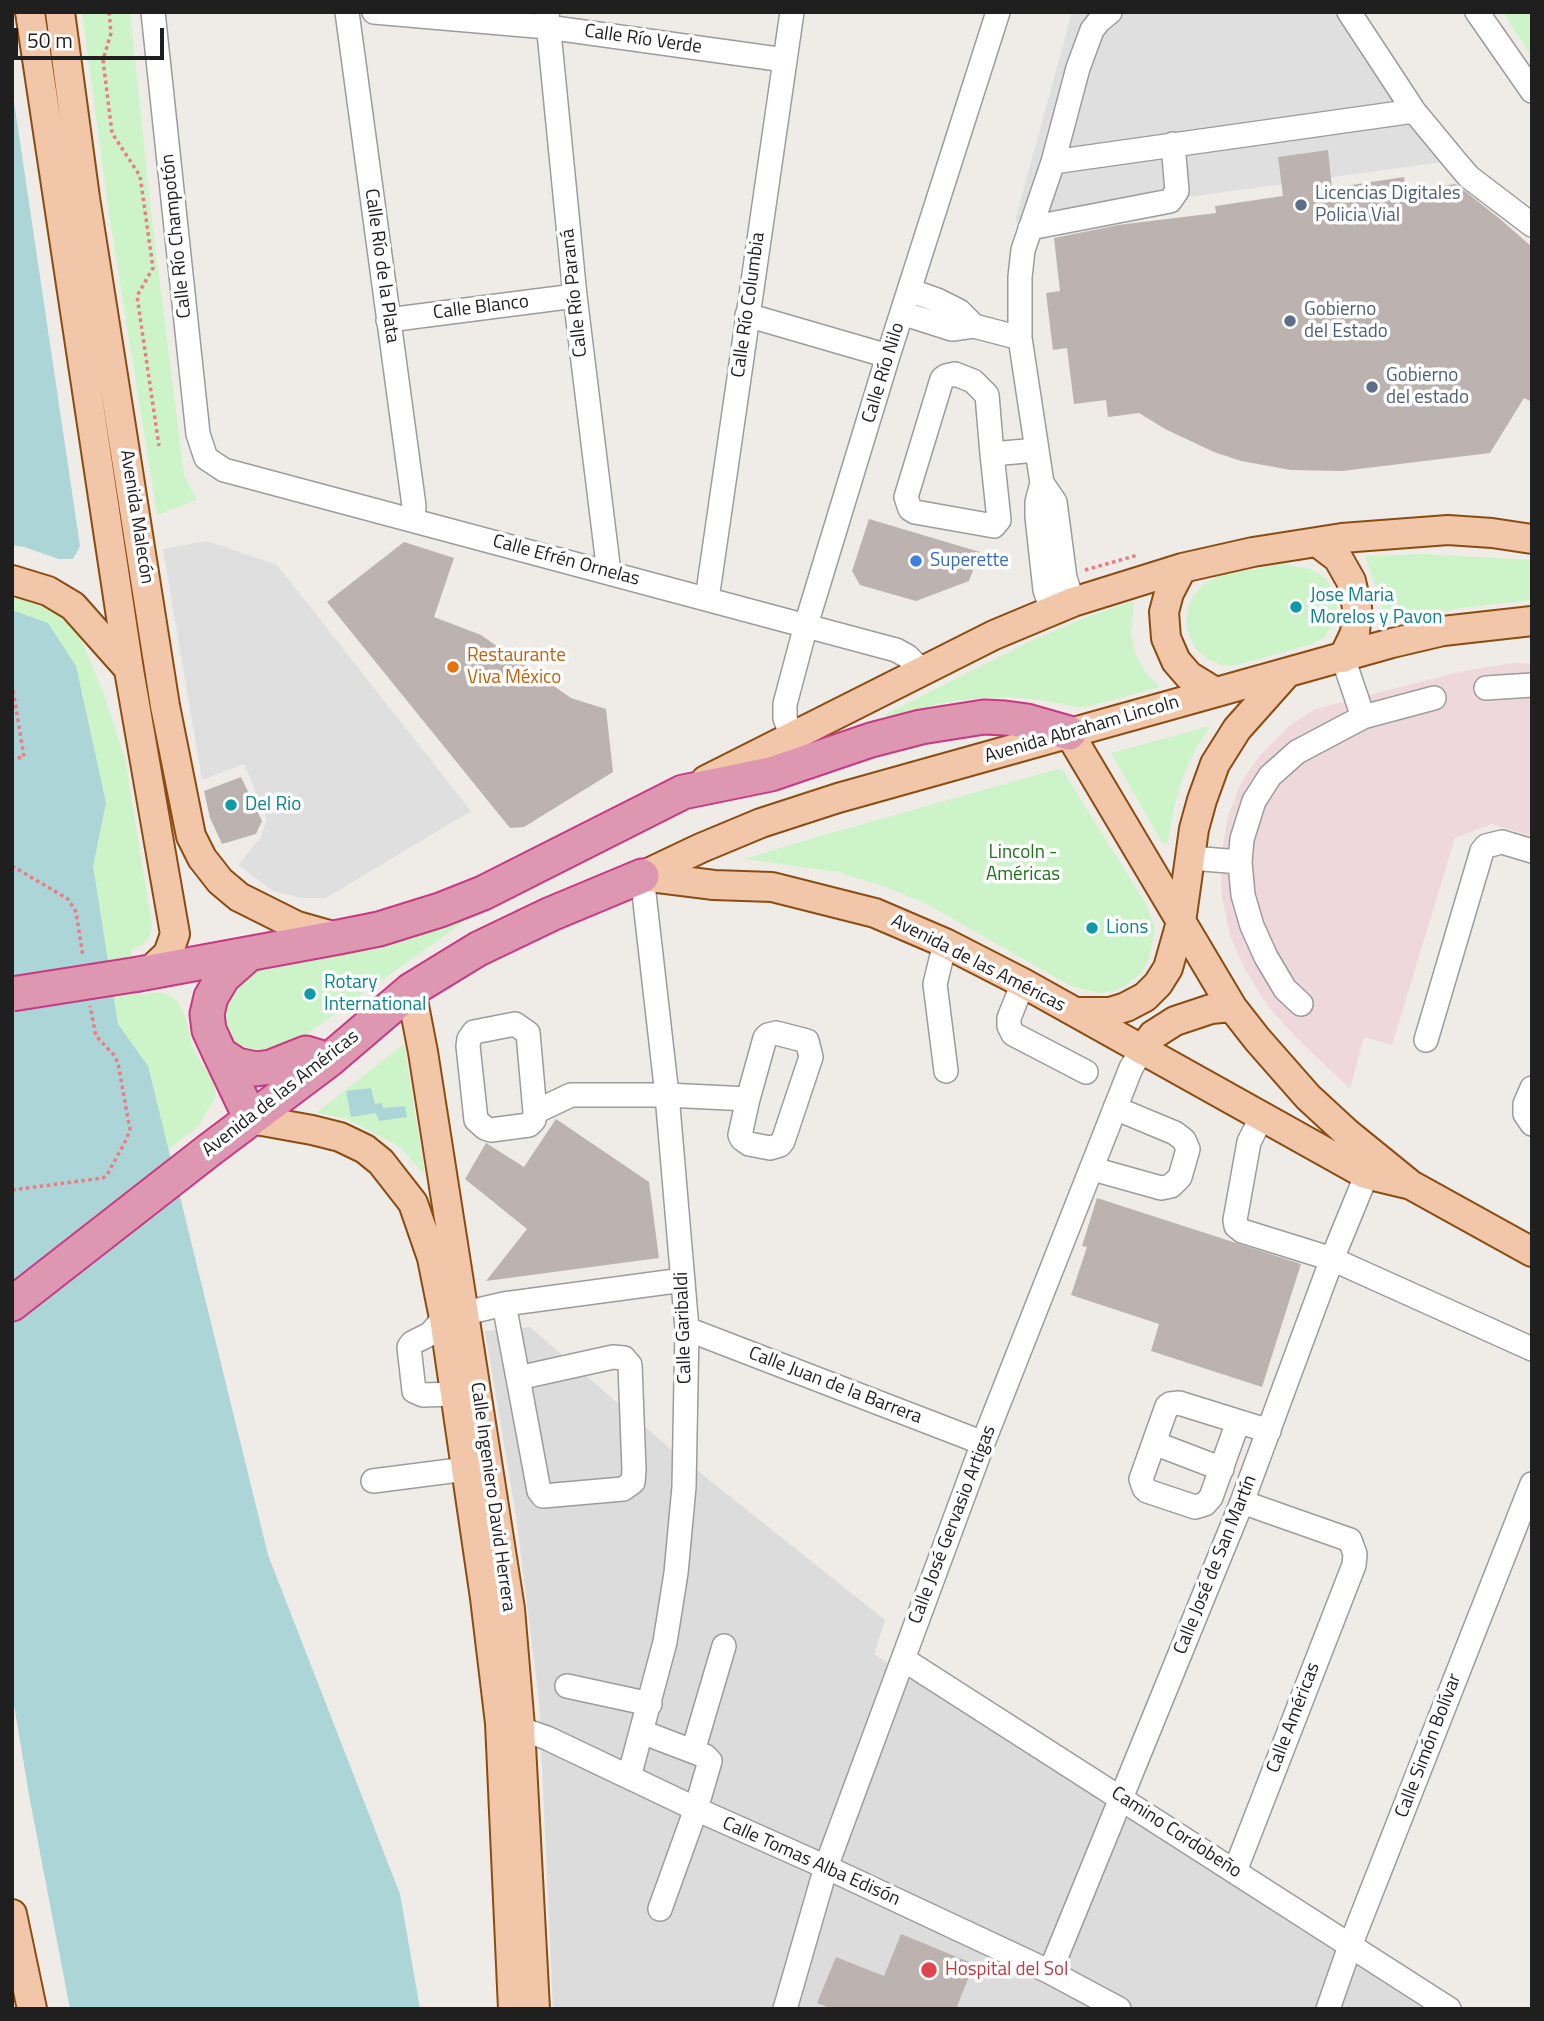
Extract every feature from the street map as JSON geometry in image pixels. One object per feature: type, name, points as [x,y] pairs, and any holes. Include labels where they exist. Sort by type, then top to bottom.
[{"type":"highway","points":[[12,994],[249,954],[339,937],[404,921],[483,893],[682,792],[771,774],[872,740],[943,722],[984,717],[1005,718],[1069,733]]},
{"type":"highway","name":"Avenida de las Américas","points":[[12,1304],[329,1060],[411,990],[478,949],[551,914],[642,876]]},
{"type":"highway","points":[[478,949],[486,923],[487,908],[483,893]]},
{"type":"highway","points":[[249,954],[223,977],[211,998],[208,1014],[209,1030],[251,1119]]},
{"type":"highway","points":[[220,1054],[237,1065],[256,1069],[271,1067],[306,1053],[329,1060]]},
{"type":"main road","name":"Avenida Malecón","points":[[30,12],[129,670],[175,934],[168,954],[145,972]]},
{"type":"main road","name":"Avenida Malecón","points":[[60,12],[85,198],[165,706],[191,836],[202,858],[239,897],[297,926],[339,937]]},
{"type":"main road","points":[[682,792],[921,670],[1062,607],[1182,568],[1317,541],[1448,530],[1532,539]]},
{"type":"main road","points":[[1317,541],[1338,558],[1352,581],[1357,607],[1355,634],[1343,658]]},
{"type":"main road","points":[[1182,568],[1164,612],[1166,638],[1176,661],[1189,676],[1215,692]]},
{"type":"main road","points":[[12,580],[48,591],[72,606],[129,670]]},
{"type":"main road","name":"Avenida Abraham Lincoln","points":[[642,876],[761,823],[838,798],[1443,631],[1532,621]]},
{"type":"main road","points":[[1073,1012],[1110,1012],[1126,1007],[1145,997],[1158,984],[1168,968],[1181,922],[1194,829],[1215,764],[1237,729],[1286,674]]},
{"type":"main road","name":"Avenida de las Américas","points":[[1069,733],[1232,1007],[1308,1097],[1347,1133],[1370,1165]]},
{"type":"main road","name":"Avenida de las Américas","points":[[642,876],[714,885],[772,887],[875,912],[945,943],[1023,983],[1262,1116],[1411,1185],[1532,1252]]},
{"type":"main road","name":"Calle Ingeniero David Herrera","points":[[411,990],[424,1052],[443,1256],[477,1467],[485,1598],[510,1725],[535,2009]]},
{"type":"main road","points":[[1142,1050],[1153,1035],[1175,1021],[1211,1009],[1232,1007]]},
{"type":"main road","name":"Calle Ingeniero David Herrera","points":[[251,1119],[312,1130],[365,1149],[381,1162],[413,1203],[443,1256]]},
{"type":"main road","name":"Calle Ingeniero David Herrera","points":[[454,1315],[455,1394],[477,1467]]},
{"type":"main road","name":"Calle Ingeniero David Herrera","points":[[510,1725],[513,2009]]},
{"type":"main road","points":[[12,1914],[32,2009]]},
{"type":"street","name":"Calle Río Champotón","points":[[153,12],[198,434],[206,458]]},
{"type":"street","name":"Calle Río de la Plata","points":[[347,12],[414,506],[413,520]]},
{"type":"street","name":"Calle Río Verde","points":[[374,12],[592,22],[785,60]]},
{"type":"street","name":"Calle Río Columbia","points":[[707,598],[792,12]]},
{"type":"street","name":"Calle Río Nilo","points":[[792,737],[785,718],[785,704],[806,625],[888,356],[998,12]]},
{"type":"street","points":[[1062,607],[1065,578],[1055,502],[1042,483],[1020,338],[1020,277],[1023,250],[1053,162],[1078,68],[1092,30],[1111,12]]},
{"type":"street","points":[[1349,12],[1414,111],[1469,177],[1532,225]]},
{"type":"street","points":[[1478,12],[1532,91]]},
{"type":"street","name":"Calle Río Paraná","points":[[547,19],[575,296],[609,573]]},
{"type":"street","points":[[1053,162],[1414,111]]},
{"type":"street","points":[[1030,228],[1170,201],[1177,191],[1173,144]]},
{"type":"street","points":[[909,290],[959,311],[974,326]]},
{"type":"street","name":"Calle Blanco","points":[[388,320],[575,296]]},
{"type":"street","points":[[902,313],[952,329],[974,326],[1020,338]]},
{"type":"street","points":[[747,315],[888,356]]},
{"type":"street","points":[[955,374],[974,381],[987,395],[992,454],[999,520],[996,525],[990,527],[910,509],[906,497],[942,379],[946,376],[955,374]]},
{"type":"street","points":[[992,454],[1038,450]]},
{"type":"street","name":"Calle Efrén Ornelas","points":[[206,458],[225,470],[896,650],[921,670]]},
{"type":"street","points":[[1343,658],[1363,716]]},
{"type":"street","points":[[1486,688],[1532,685]]},
{"type":"street","points":[[1301,1004],[1285,989],[1266,957],[1243,895],[1240,862],[1254,801],[1270,776],[1297,751],[1363,716],[1434,698]]},
{"type":"street","points":[[1426,1040],[1482,851],[1486,846],[1502,842],[1532,851]]},
{"type":"street","points":[[1191,858],[1240,862]]},
{"type":"street","name":"Calle Garibaldi","points":[[629,1777],[665,1642],[676,1573],[684,1487],[687,1329],[667,1095],[642,876]]},
{"type":"street","points":[[945,943],[935,984],[946,1071]]},
{"type":"street","points":[[1023,983],[1009,1018],[1013,1034],[1086,1072]]},
{"type":"street","points":[[515,1024],[528,1033],[535,1112],[534,1120],[529,1125],[491,1130],[476,1120],[468,1046],[474,1032],[515,1024]]},
{"type":"street","points":[[776,1033],[807,1041],[811,1057],[780,1145],[770,1147],[749,1144],[741,1139],[748,1099],[768,1035],[776,1033]]},
{"type":"street","name":"Calle José Gervasio Artigas","points":[[785,2009],[826,1867],[903,1659],[1115,1108],[1131,1068],[1142,1050]]},
{"type":"street","points":[[1532,1088],[1525,1104],[1525,1114],[1532,1124]]},
{"type":"street","points":[[535,1112],[571,1096],[667,1095],[748,1099]]},
{"type":"street","points":[[1093,1169],[1161,1188],[1171,1186],[1180,1177],[1188,1149],[1184,1140],[1175,1133],[1115,1108]]},
{"type":"street","points":[[1262,1116],[1249,1142],[1235,1220],[1242,1231],[1332,1259],[1532,1349]]},
{"type":"street","name":"Calle José de San Martín","points":[[1050,1972],[1242,1502],[1332,1259],[1370,1165]]},
{"type":"street","points":[[455,1394],[423,1395],[414,1391],[409,1347],[454,1315],[504,1304],[683,1280]]},
{"type":"street","points":[[504,1304],[539,1490],[543,1496],[623,1489],[633,1482],[630,1365],[624,1358],[613,1357],[518,1378]]},
{"type":"street","name":"Calle Juan de la Barrera","points":[[687,1329],[984,1443]]},
{"type":"street","points":[[1238,1422],[1211,1497],[1205,1504],[1195,1507],[1147,1491],[1141,1479],[1167,1406],[1174,1403],[1238,1422],[1269,1432]]},
{"type":"street","points":[[1154,1443],[1222,1469]]},
{"type":"street","points":[[373,1481],[477,1467]]},
{"type":"street","name":"Calle Simón Bolívar","points":[[1328,2009],[1350,1946],[1532,1484]]},
{"type":"street","name":"Calle Américas","points":[[1235,1871],[1354,1565],[1355,1554],[1350,1540],[1242,1502]]},
{"type":"street","points":[[693,1751],[724,1646]]},
{"type":"street","name":"Camino Cordobeño","points":[[903,1659],[1449,2009]]},
{"type":"street","points":[[567,1686],[650,1704]]},
{"type":"street","name":"Calle Tomas Alba Edisón","points":[[510,1725],[826,1867],[1050,1972],[1119,2009]]},
{"type":"street","points":[[642,1732],[705,1756],[710,1761],[696,1810],[660,1909]]},
{"type":"path","points":[[109,12],[111,33],[103,60],[112,133],[139,176],[153,268],[137,296],[159,446]]},
{"type":"path","points":[[12,684],[24,757],[12,759]]},
{"type":"path","points":[[12,866],[68,899],[76,912],[84,964]]},
{"type":"path","points":[[12,1190],[103,1178],[126,1140],[130,1130],[118,1063],[96,1036],[89,1004]]},
{"type":"shaded area","points":[[1072,12],[1352,12],[1449,161],[1015,221]]},
{"type":"shaded area","points":[[207,541],[277,565],[471,811],[326,898],[301,898],[273,891],[238,865],[260,838],[267,819],[244,764],[202,780],[163,549]]},
{"type":"shaded area","points":[[1513,663],[1532,664],[1532,836],[1492,824],[1455,838],[1392,1045],[1364,1037],[1350,1089],[1267,1005],[1246,971],[1230,936],[1221,892],[1222,850],[1228,816],[1242,781],[1260,755],[1288,727],[1315,709],[1459,672]]},
{"type":"shaded area","points":[[530,1327],[673,1451],[885,1620],[874,1654],[1424,2009],[553,2009],[539,1701],[516,1516],[485,1331]]},
{"type":"green space","points":[[82,12],[130,12],[152,220],[184,475],[197,500],[157,515],[109,214]]},
{"type":"green space","points":[[1503,12],[1532,12],[1532,57]]},
{"type":"green space","points":[[1422,554],[1532,560],[1532,600],[1461,608],[1388,622],[1365,556]]},
{"type":"green space","points":[[1283,564],[1311,569],[1325,578],[1334,592],[1336,619],[1324,638],[1312,644],[1237,665],[1223,665],[1207,659],[1196,649],[1186,623],[1188,607],[1194,595],[1204,584],[1221,575]]},
{"type":"green space","points":[[12,595],[58,614],[80,637],[103,692],[125,759],[152,925],[150,936],[142,945],[131,949],[138,995],[159,992],[178,1002],[185,1016],[192,1045],[215,1082],[216,1096],[198,1127],[12,1267]]},
{"type":"green space","points":[[1134,601],[1131,635],[1136,655],[1145,672],[1160,687],[1086,707],[1009,697],[980,698],[948,702],[887,718],[886,714],[1027,643],[1084,618]]},
{"type":"green space","points":[[1210,726],[1183,777],[1168,842],[1163,844],[1111,753]]},
{"type":"green space","name":"Lincoln - Américas","points":[[1058,769],[1063,771],[1146,904],[1155,928],[1149,958],[1142,972],[1114,991],[1099,993],[1071,986],[925,903],[886,887],[838,872],[745,859],[813,838]]},
{"type":"green space","points":[[470,913],[472,916],[276,1056],[257,1060],[226,1044],[219,1010],[225,994],[253,971]]},
{"type":"green space","points":[[404,1044],[425,1175],[400,1147],[345,1118],[316,1113]]},
{"type":"water","points":[[12,88],[80,546],[73,559],[59,559],[12,545]]},
{"type":"water","points":[[12,610],[48,623],[76,666],[106,803],[93,866],[118,1024],[148,1066],[268,1555],[400,1894],[420,2009],[70,2009],[12,1693]]},
{"type":"water","points":[[371,1088],[375,1104],[382,1103],[383,1108],[405,1106],[407,1117],[379,1121],[376,1113],[351,1117],[346,1091]]},
{"type":"building","name":"Gobierno del Estado","points":[[1328,150],[1332,188],[1404,177],[1406,190],[1456,184],[1532,247],[1532,402],[1524,398],[1490,453],[1342,471],[1291,470],[1241,461],[1214,452],[1165,429],[1139,413],[1108,417],[1106,400],[1074,404],[1067,348],[1053,350],[1046,293],[1060,291],[1054,238],[1118,225],[1216,213],[1215,206],[1283,196],[1278,157]]},
{"type":"building","name":"Superette","points":[[869,519],[980,552],[969,581],[916,601],[860,585],[852,571]]},
{"type":"building","name":"Restaurante Viva México","points":[[404,542],[454,558],[434,617],[481,635],[571,698],[606,709],[613,772],[524,827],[510,828],[327,602]]},
{"type":"building","name":"Del Rio","points":[[241,777],[262,821],[256,834],[222,844],[210,818],[204,791]]},
{"type":"building","points":[[556,1119],[649,1182],[659,1258],[486,1281],[527,1229],[465,1179],[486,1143],[524,1167]]},
{"type":"building","points":[[1097,1198],[1301,1264],[1262,1387],[1151,1351],[1159,1324],[1071,1295],[1087,1247],[1082,1246]]},
{"type":"building","name":"Hospital del Sol","points":[[901,1934],[974,1964],[956,2009],[832,2009],[817,2003],[836,1957],[884,1976]]},
{"type":"place","name":"Licencias Digitales Policia Vial","points":[[1301,205]]},
{"type":"place","name":"Gobierno del Estado","points":[[1290,321]]},
{"type":"place","name":"Gobierno del estado","points":[[1372,387]]},
{"type":"place","name":"Superette","points":[[916,561]]},
{"type":"place","name":"Jose Maria Morelos y Pavon","points":[[1296,607]]},
{"type":"place","name":"Restaurante Viva México","points":[[453,667]]},
{"type":"place","name":"Del Rio","points":[[231,805]]},
{"type":"place","name":"Lions","points":[[1092,928]]},
{"type":"place","name":"Rotary International","points":[[310,994]]},
{"type":"place","name":"Hospital del Sol","points":[[929,1970]]}]
